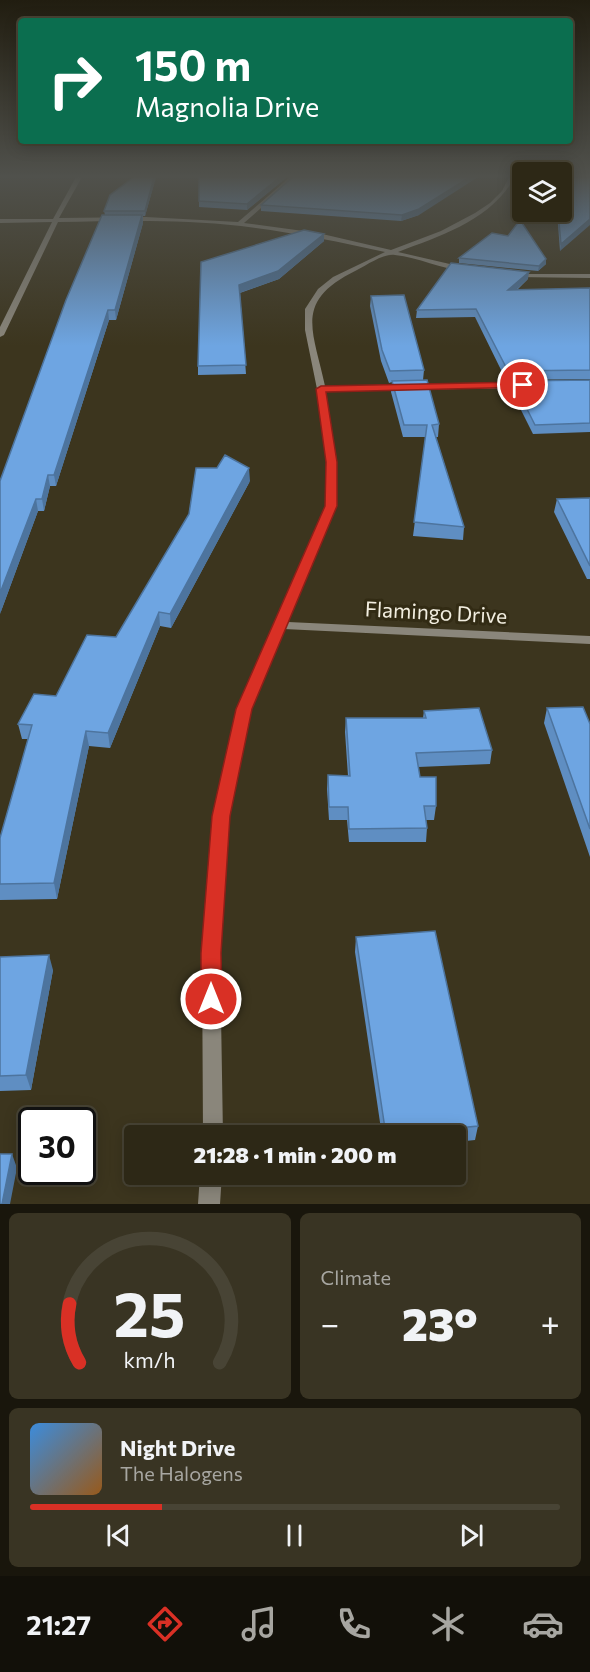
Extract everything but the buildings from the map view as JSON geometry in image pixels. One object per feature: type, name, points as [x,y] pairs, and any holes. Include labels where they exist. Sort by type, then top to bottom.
[{"type":"street","points":[[0,335],[50,233]]},
{"type":"street","points":[[305,233],[478,271]]},
{"type":"street","points":[[213,1125],[211,953],[221,816],[244,709],[331,506],[331,462],[321,389],[309,330],[309,309],[320,290],[335,278],[436,233]]},
{"type":"street","points":[[508,274],[590,276]]},
{"type":"street","points":[[321,389],[532,385]]},
{"type":"street","name":"Flamingo Drive","points":[[280,625],[590,640]]},
{"type":"street","points":[[209,1204],[210,1185]]},
{"type":"route","points":[[211,999],[211,953],[221,816],[244,709],[331,506],[331,462],[321,389],[523,385]]}]
